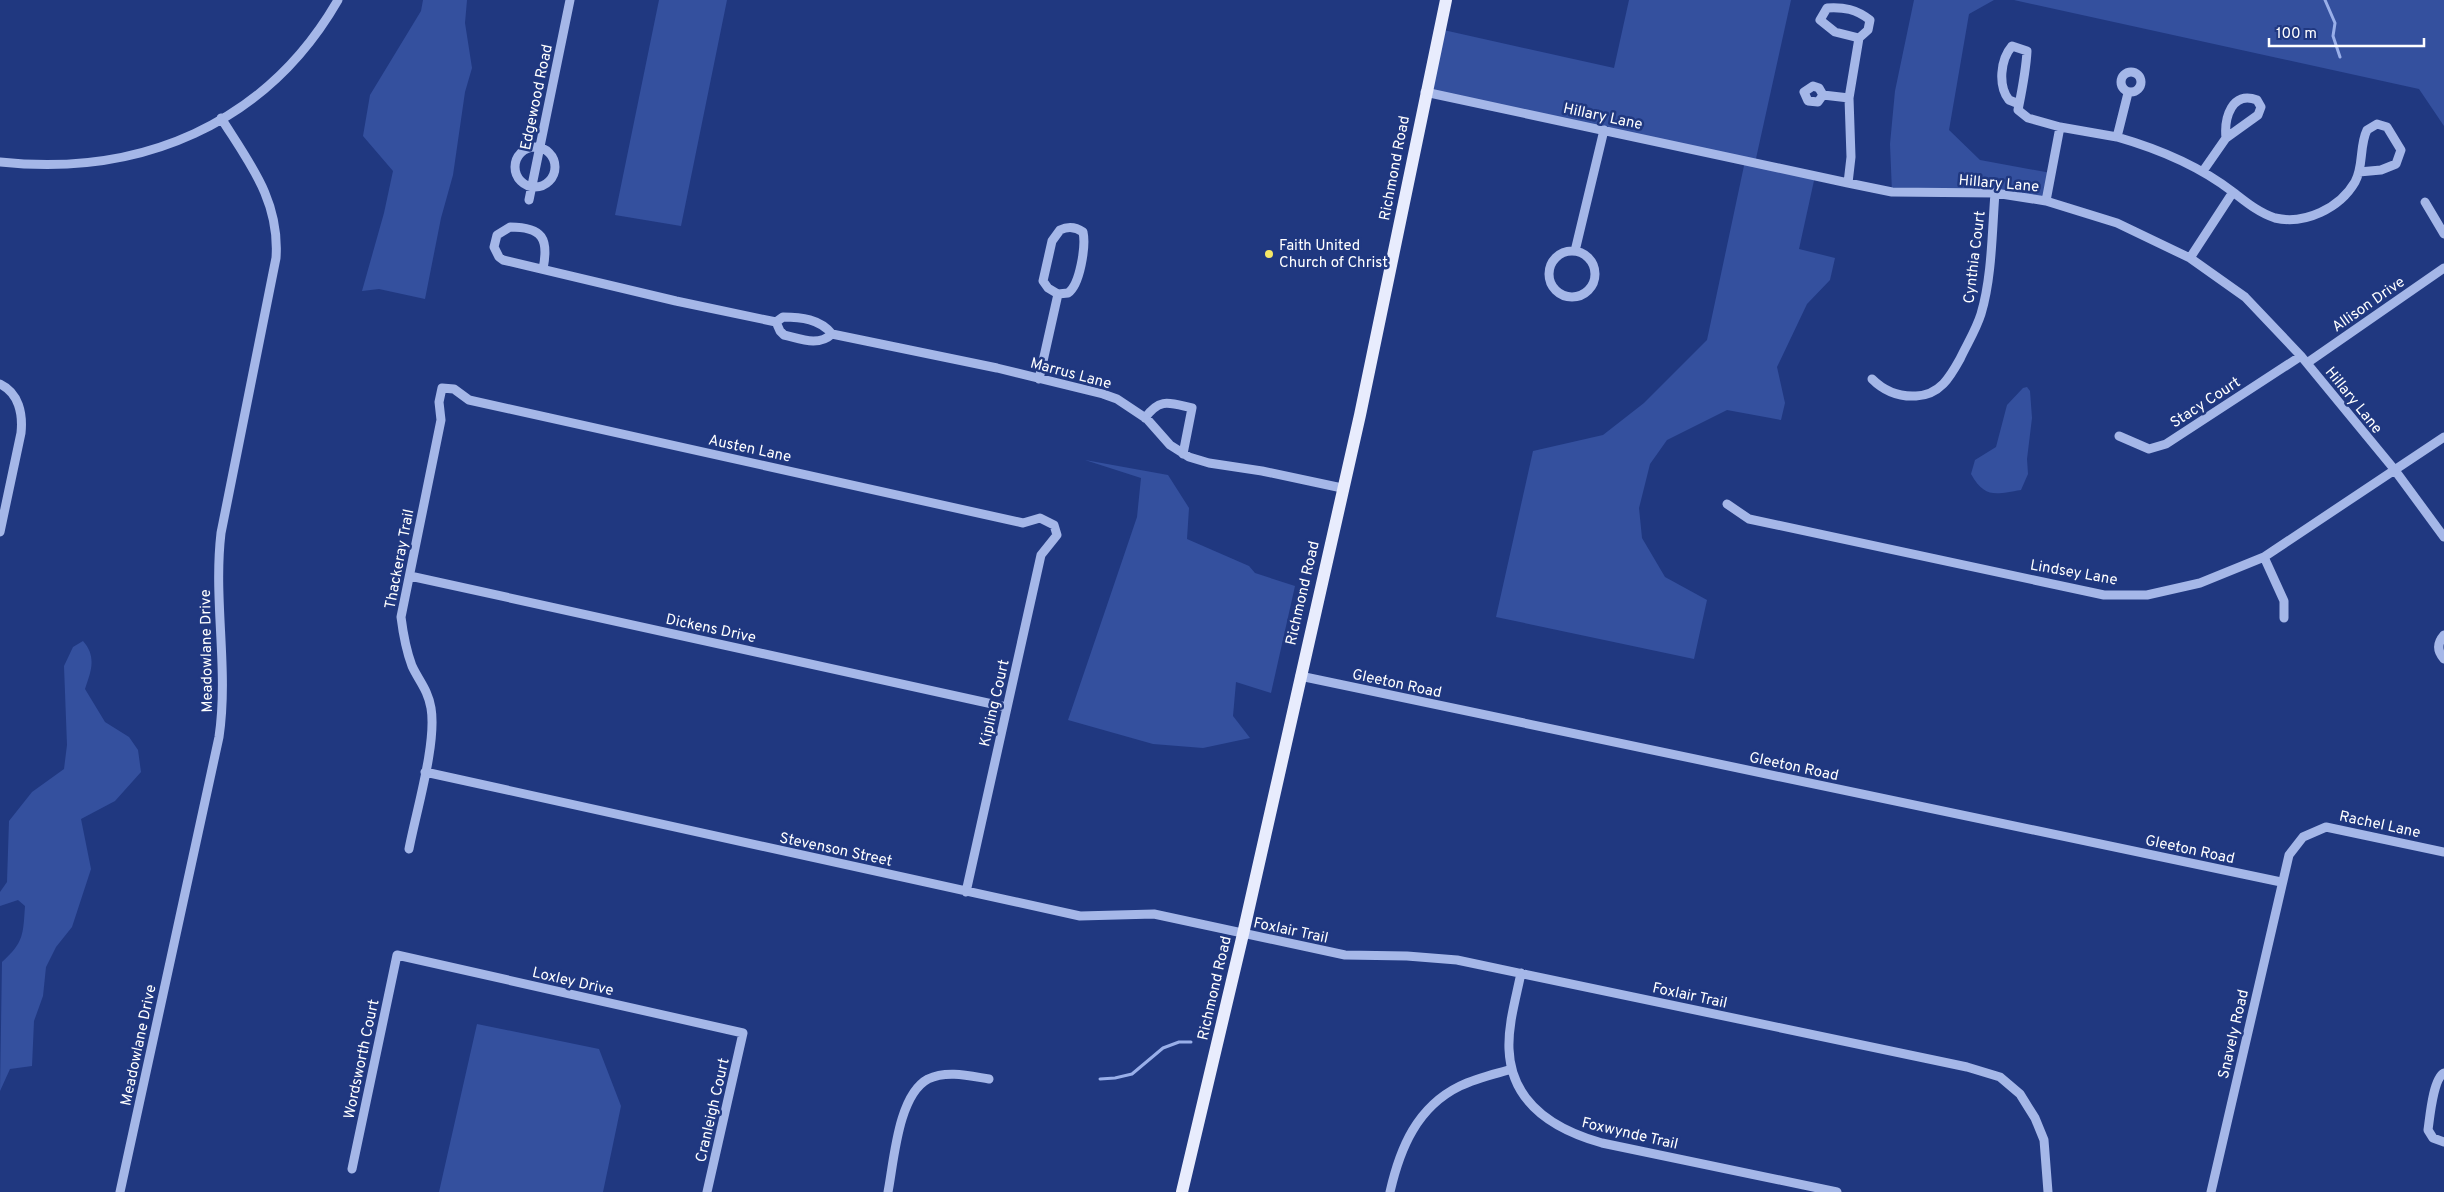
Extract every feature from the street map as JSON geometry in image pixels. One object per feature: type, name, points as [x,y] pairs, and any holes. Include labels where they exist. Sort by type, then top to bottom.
[{"type":"main road","name":"Richmond Road","points":[[1182,1192],[1243,934],[1370,364],[1446,0]]},
{"type":"street","points":[[0,162],[36,165],[110,160],[152,150],[179,140],[221,118],[254,97],[289,65],[310,42],[338,0]]},
{"type":"street","name":"Edgewood Road","points":[[529,200],[570,0]]},
{"type":"street","points":[[1848,183],[1851,157],[1849,98],[1859,38],[1868,30],[1870,20],[1863,14],[1846,7],[1827,8],[1820,20],[1834,32],[1859,38]]},
{"type":"street","points":[[2019,104],[2009,100],[2002,85],[2006,56],[2012,46],[2027,51],[2019,104],[2018,110],[2028,118],[2117,137],[2168,154],[2203,171],[2258,211],[2276,218],[2306,217],[2330,208],[2348,190],[2358,172],[2363,140],[2367,130],[2377,124],[2387,128],[2401,150],[2396,164],[2381,170],[2358,172]]},
{"type":"street","name":"Hillary Lane","points":[[1426,92],[1892,192],[1995,193],[2046,201],[2117,223],[2190,258],[2245,297],[2304,360],[2394,469],[2444,537]]},
{"type":"street","points":[[2117,137],[2128,92]]},
{"type":"street","points":[[1823,95],[1849,98]]},
{"type":"street","points":[[2203,171],[2226,138],[2258,115],[2261,107],[2257,100],[2247,96],[2241,98],[2233,106],[2226,124],[2226,138]]},
{"type":"street","name":"Meadowlane Drive","points":[[120,1192],[219,737],[224,674],[218,576],[221,533],[276,258],[275,223],[268,196],[221,118]]},
{"type":"street","points":[[2046,201],[2060,126]]},
{"type":"street","points":[[1575,251],[1604,130]]},
{"type":"street","points":[[529,147],[540,147],[552,156],[554,172],[544,184],[532,186],[518,178],[515,163],[523,150],[529,147]]},
{"type":"street","points":[[2190,258],[2232,192]]},
{"type":"street","name":"Cynthia Court","points":[[1872,379],[1890,392],[1912,397],[1932,392],[1948,380],[1977,326],[1981,314],[1986,284],[1995,193]]},
{"type":"street","points":[[2426,202],[2444,234]]},
{"type":"street","points":[[543,269],[546,244],[536,232],[516,227],[503,229],[497,235],[494,247],[499,257],[543,269],[676,301],[776,322]]},
{"type":"street","points":[[1071,227],[1078,228],[1083,232],[1084,244],[1076,285],[1068,293],[1058,294],[1048,288],[1043,281],[1052,241],[1060,230],[1071,227]]},
{"type":"street","points":[[1575,251],[1584,254],[1590,259],[1595,268],[1595,277],[1592,285],[1586,292],[1570,297],[1555,289],[1550,281],[1549,271],[1552,262],[1559,255],[1575,251]]},
{"type":"street","name":"Allison Drive","points":[[2304,360],[2444,268]]},
{"type":"street","points":[[1039,379],[1058,294]]},
{"type":"street","name":"Marrus Lane","points":[[832,334],[824,340],[816,342],[784,335],[780,332],[776,322],[783,317],[811,320],[824,325],[832,334],[869,340],[1110,397],[1145,418],[1170,444],[1183,454],[1209,463],[1262,471],[1342,488]]},
{"type":"street","name":"Stacy Court","points":[[2119,436],[2149,449],[2166,444],[2304,360]]},
{"type":"street","points":[[0,384],[17,401],[22,417],[21,433],[0,532]]},
{"type":"street","name":"Austen Lane","points":[[442,388],[454,389],[469,400],[489,405],[1023,523],[1040,518],[1054,525]]},
{"type":"street","name":"Thackeray Trail","points":[[408,848],[425,772],[431,732],[431,709],[425,686],[410,659],[401,617],[441,420],[439,402],[442,388]]},
{"type":"street","points":[[1145,418],[1159,404],[1167,403],[1192,408],[1183,454]]},
{"type":"street","name":"Lindsey Lane","points":[[1727,504],[1749,519],[2104,594],[2146,595],[2200,583],[2264,557],[2444,437]]},
{"type":"street","name":"Kipling Court","points":[[966,892],[1041,555],[1057,535],[1054,525]]},
{"type":"street","points":[[2264,557],[2284,601],[2284,618]]},
{"type":"street","name":"Dickens Drive","points":[[410,576],[1006,707]]},
{"type":"street","points":[[2444,635],[2438,649],[2444,659]]},
{"type":"street","name":"Gleeton Road","points":[[1300,676],[2282,882]]},
{"type":"street","name":"Stevenson Street","points":[[425,772],[1080,916],[1134,913],[1154,914],[1243,934]]},
{"type":"street","name":"Rachel Lane","points":[[2282,882],[2290,855],[2303,837],[2326,826],[2444,852]]},
{"type":"street","name":"Snavely Road","points":[[2211,1192],[2282,882]]},
{"type":"street","name":"Foxlair Trail","points":[[1243,934],[1345,955],[1407,956],[1457,960],[1967,1067],[2000,1077],[2020,1094],[2035,1118],[2044,1140],[2048,1192]]},
{"type":"street","name":"Loxley Drive","points":[[397,955],[743,1033]]},
{"type":"street","name":"Wordsworth Court","points":[[352,1169],[397,955]]},
{"type":"street","name":"Foxwynde Trail","points":[[1521,974],[1510,1031],[1509,1051],[1512,1069],[1520,1090],[1536,1109],[1555,1126],[1602,1143],[1836,1192]]},
{"type":"street","name":"Cranleigh Court","points":[[707,1192],[743,1033]]},
{"type":"street","points":[[1390,1192],[1401,1151],[1412,1130],[1427,1110],[1460,1086],[1512,1069]]},
{"type":"street","points":[[2444,1073],[2441,1074],[2436,1085],[2428,1130],[2433,1138],[2444,1142]]},
{"type":"street","points":[[888,1192],[904,1112],[917,1088],[929,1079],[941,1075],[957,1074],[989,1079]]},
{"type":"shaded area","points":[[423,0],[467,0],[465,23],[472,68],[465,92],[453,175],[441,218],[425,299],[379,289],[362,291],[384,213],[393,171],[363,136],[370,95],[421,11]]},
{"type":"shaded area","points":[[659,0],[727,0],[681,226],[615,215]]},
{"type":"shaded area","points":[[1629,0],[1791,0],[1755,163],[1815,176],[1799,249],[1835,258],[1830,280],[1807,304],[1777,367],[1785,403],[1781,420],[1727,410],[1667,440],[1650,464],[1639,508],[1642,538],[1665,577],[1707,600],[1694,659],[1496,617],[1533,451],[1603,435],[1644,403],[1707,340],[1745,161],[1425,92],[1439,29],[1614,68]]},
{"type":"shaded area","points":[[1914,0],[1994,0],[1969,14],[1949,130],[1980,160],[2051,173],[2046,201],[1995,193],[1892,192],[1890,144],[1895,91]]},
{"type":"shaded area","points":[[2014,0],[2444,0],[2444,126],[2419,89]]},
{"type":"shaded area","points":[[2027,387],[2030,391],[2032,418],[2027,459],[2028,474],[2021,490],[1998,493],[1986,491],[1981,488],[1971,474],[1975,460],[1996,447],[2007,405],[2023,388]]},
{"type":"shaded area","points":[[1085,460],[1168,475],[1189,508],[1187,539],[1249,566],[1255,573],[1295,586],[1271,693],[1236,682],[1233,716],[1250,738],[1203,748],[1153,744],[1068,720],[1137,517],[1141,478]]},
{"type":"shaded area","points":[[83,641],[91,658],[91,670],[85,689],[105,722],[129,737],[138,750],[141,772],[115,801],[81,819],[91,869],[72,927],[56,947],[46,967],[43,996],[34,1021],[32,1066],[10,1069],[0,1091],[2,962],[15,949],[21,937],[25,906],[18,900],[0,906],[0,892],[7,882],[9,821],[32,792],[64,769],[67,745],[64,666],[73,647]]},
{"type":"shaded area","points":[[477,1024],[599,1049],[621,1106],[603,1192],[439,1192]]},
{"type":"waterway","points":[[2325,0],[2335,23],[2333,36],[2340,57]]},
{"type":"waterway","points":[[1100,1079],[1132,1074],[1163,1048],[1179,1042],[1191,1042]]},
{"type":"place","name":"Faith United Church of Christ","points":[[1269,254]]}]
